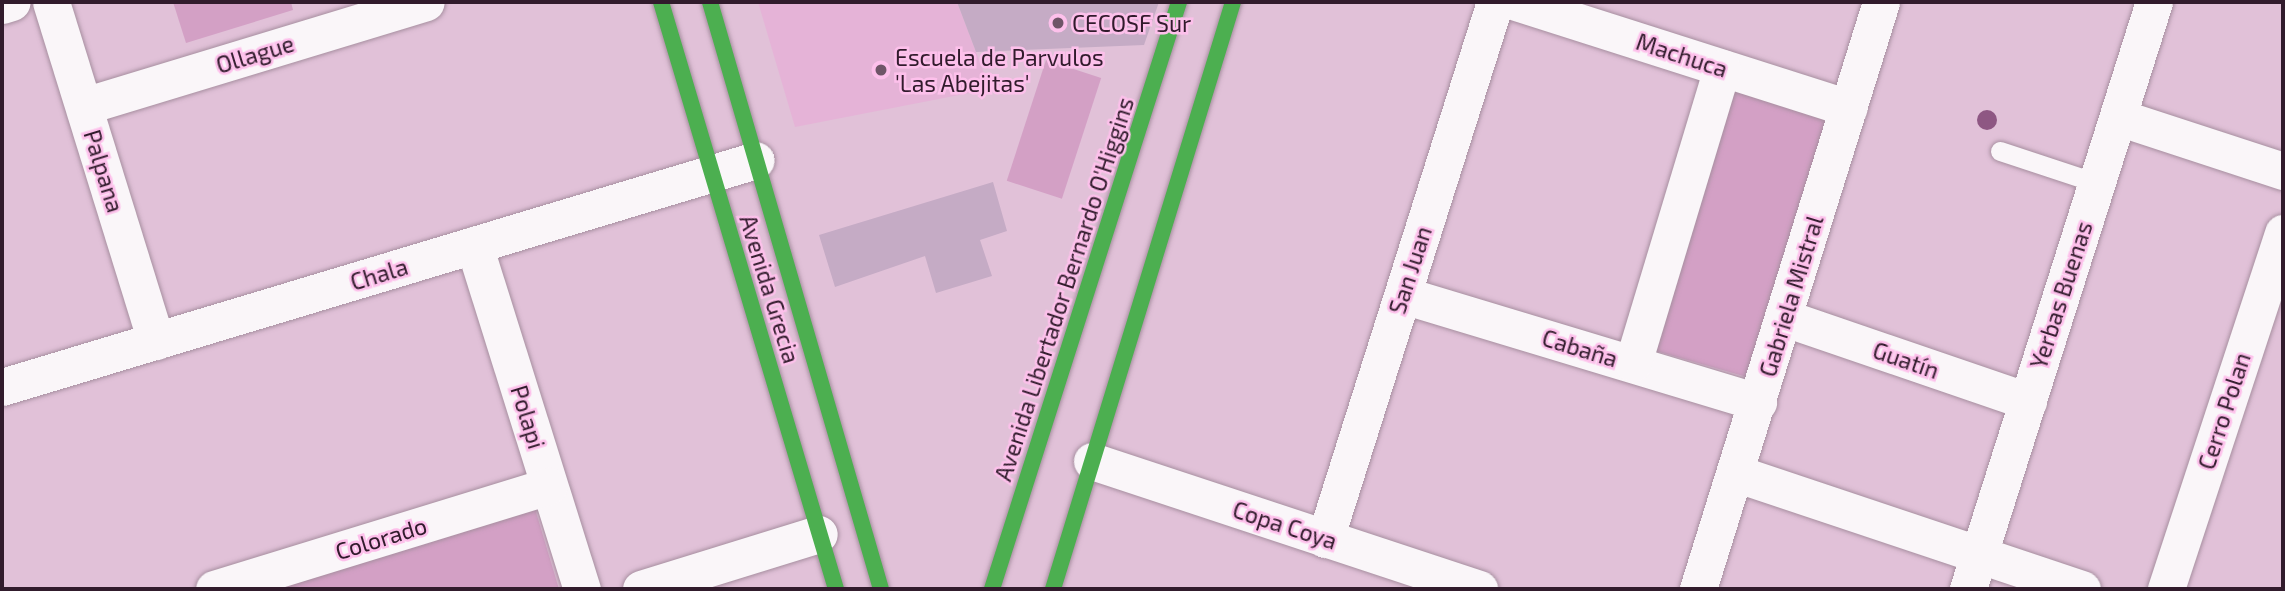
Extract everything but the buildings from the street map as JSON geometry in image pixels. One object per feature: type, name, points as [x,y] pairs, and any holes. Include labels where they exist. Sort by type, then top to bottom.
[{"type":"main road","name":"Avenida Grecia","points":[[661,2],[836,589]]},
{"type":"main road","name":"Avenida Grecia","points":[[710,2],[881,589]]},
{"type":"main road","name":"Avenida Libertador Bernardo O'Higgins","points":[[992,589],[1179,2]]},
{"type":"main road","points":[[1052,589],[1233,2]]},
{"type":"street","points":[[2,5],[12,2]]},
{"type":"street","name":"Palpana","points":[[51,2],[156,341]]},
{"type":"street","name":"San Juan","points":[[1325,539],[1496,2]]},
{"type":"street","name":"Machuca","points":[[1516,2],[1849,108]]},
{"type":"street","name":"Gabriela Mistral","points":[[1698,589],[1785,318],[1881,2]]},
{"type":"street","name":"Yerbas Buenas","points":[[1968,589],[2154,2]]},
{"type":"street","name":"Ollague","points":[[84,106],[412,4]]},
{"type":"street","points":[[1633,363],[1722,68]]},
{"type":"street","points":[[2118,117],[2283,171]]},
{"type":"street","name":"Chala","points":[[2,387],[756,160]]},
{"type":"street","name":"Cerro Polan","points":[[2166,589],[2283,233]]},
{"type":"street","name":"Polapi","points":[[474,245],[582,589]]},
{"type":"street","name":"Cabaña","points":[[1403,295],[1758,402]]},
{"type":"street","name":"Guatín","points":[[1785,318],[2028,401]]},
{"type":"street","name":"Copa Coya","points":[[1091,461],[1479,589]]},
{"type":"street","points":[[1735,473],[2082,589]]},
{"type":"street","name":"Colorado","points":[[228,587],[549,486]]},
{"type":"street","points":[[641,589],[819,534]]},
{"type":"lane","points":[[2000,151],[2097,183]]},
{"type":"shaded area","points":[[173,2],[291,2],[293,10],[186,43]]},
{"type":"shaded area","name":"Escuela de Parvulos 'Las Abejitas'","points":[[758,2],[957,2],[990,89],[795,127]]},
{"type":"shaded area","points":[[1046,60],[1101,78],[1062,199],[1007,181]]},
{"type":"shaded area","points":[[1722,88],[1828,118],[1753,379],[1647,349]]},
{"type":"shaded area","points":[[533,502],[559,589],[247,589]]},
{"type":"traffic: fast","points":[[661,2],[836,589]]},
{"type":"traffic: fast","points":[[710,2],[881,589]]},
{"type":"traffic: fast","points":[[992,589],[1179,2]]},
{"type":"traffic: fast","points":[[1053,589],[1233,2]]},
{"type":"place","name":"CECOSF Sur","points":[[1058,23]]},
{"type":"place","name":"Escuela de Parvulos 'Las Abejitas'","points":[[881,70]]}]
